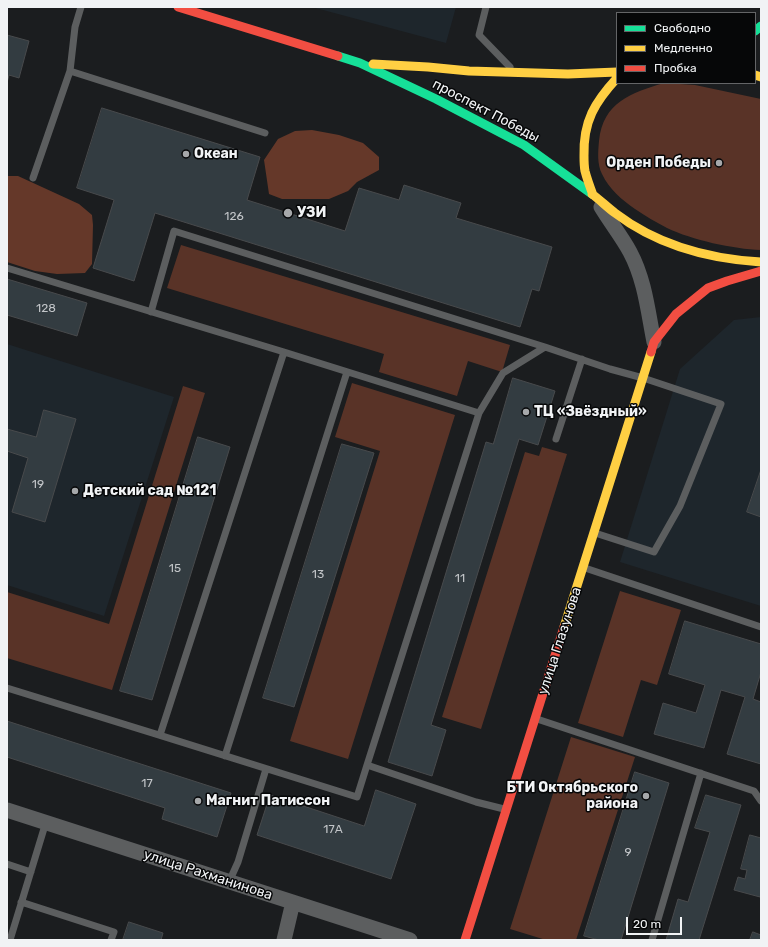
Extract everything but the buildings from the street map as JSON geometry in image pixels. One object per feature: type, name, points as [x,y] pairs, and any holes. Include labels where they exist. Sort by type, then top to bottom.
[{"type":"main road","name":"проспект Победы","points":[[178,7],[360,63],[436,99],[524,145],[593,195],[616,214],[643,232],[672,244],[700,253],[723,258],[761,262]]},
{"type":"main road","name":"проспект Победы","points":[[360,63],[515,73],[568,74],[616,72]]},
{"type":"main road","points":[[593,195],[585,172],[585,132],[589,117],[606,90],[616,79]]},
{"type":"main road","name":"улица Глазунова","points":[[466,940],[654,342],[676,314],[708,288],[761,271]]},
{"type":"street","name":"улица Глазунова","points":[[593,195],[630,252],[635,264],[644,288],[654,342]]},
{"type":"street","name":"улица Рахманинова","points":[[7,810],[410,940]]},
{"type":"street","points":[[284,940],[294,902]]},
{"type":"lane","points":[[33,178],[70,70],[75,27],[81,7]]},
{"type":"lane","points":[[486,7],[479,35],[515,73]]},
{"type":"lane","points":[[70,70],[265,133]]},
{"type":"lane","points":[[151,312],[174,232],[545,347],[721,404],[680,506],[654,552],[594,533]]},
{"type":"lane","points":[[7,268],[479,413]]},
{"type":"lane","points":[[7,688],[357,797],[479,413],[503,373],[545,347]]},
{"type":"lane","points":[[160,735],[284,352]]},
{"type":"lane","points":[[556,439],[582,359]]},
{"type":"lane","points":[[225,756],[347,372]]},
{"type":"lane","points":[[583,567],[761,627]]},
{"type":"lane","points":[[535,718],[754,791],[761,801]]},
{"type":"lane","points":[[367,765],[476,802],[506,810]]},
{"type":"lane","points":[[229,882],[238,862],[266,768]]},
{"type":"lane","points":[[652,940],[701,773]]},
{"type":"lane","points":[[10,940],[46,822]]},
{"type":"lane","points":[[7,864],[31,872]]},
{"type":"lane","points":[[21,902],[114,932],[111,940]]},
{"type":"shaded area","points":[[312,7],[456,7],[446,43]]},
{"type":"shaded area","points":[[661,84],[695,85],[761,99],[761,250],[738,248],[713,243],[667,228],[625,202],[612,189],[602,174],[599,166],[599,141],[602,128],[606,117],[613,108],[630,95]]},
{"type":"shaded area","points":[[312,130],[339,135],[363,143],[379,157],[379,170],[357,182],[348,191],[329,199],[282,199],[269,194],[264,160],[278,139],[295,131]]},
{"type":"shaded area","points":[[7,176],[18,176],[79,204],[92,215],[92,264],[85,273],[57,274],[35,271],[7,262]]},
{"type":"shaded area","points":[[181,245],[510,345],[502,372],[468,361],[457,396],[379,372],[384,354],[167,288]]},
{"type":"shaded area","points":[[761,317],[761,606],[620,562],[680,369],[734,320]]},
{"type":"shaded area","name":"Детский сад №121","points":[[7,344],[174,397],[104,616],[7,585]]},
{"type":"shaded area","points":[[352,383],[455,415],[348,759],[290,741],[380,451],[335,437]]},
{"type":"shaded area","points":[[183,386],[205,393],[112,690],[7,658],[7,592],[109,624]]},
{"type":"shaded area","points":[[542,447],[567,454],[481,729],[442,717],[525,452],[539,456]]},
{"type":"shaded area","points":[[620,591],[681,610],[657,685],[641,680],[623,737],[578,723]]},
{"type":"shaded area","points":[[571,737],[635,757],[576,940],[546,940],[510,929]]},
{"type":"traffic: fast","points":[[756,30],[761,26]]},
{"type":"traffic: fast","points":[[338,56],[360,63],[436,99],[524,145],[592,194]]},
{"type":"traffic: slow","points":[[373,64],[469,71],[568,74],[616,72]]},
{"type":"traffic: slow","points":[[756,75],[761,77]]},
{"type":"traffic: slow","points":[[593,195],[584,167],[584,144],[586,132],[588,122],[602,95],[616,79]]},
{"type":"traffic: slow","points":[[592,194],[631,224],[666,242],[703,254],[723,258],[761,262]]},
{"type":"traffic: slow","points":[[564,627],[651,352]]},
{"type":"traffic: jam","points":[[178,7],[338,56]]},
{"type":"traffic: jam","points":[[651,352],[654,342],[676,314],[708,288],[761,271]]},
{"type":"traffic: jam","points":[[465,940],[564,627]]},
{"type":"place","name":"Океан","points":[[186,154]]},
{"type":"place","name":"Орден Победы","points":[[719,163]]},
{"type":"place","name":"УЗИ","points":[[288,213]]},
{"type":"place","name":"ТЦ «Звёздный»","points":[[526,412]]},
{"type":"place","name":"Детский сад №121","points":[[75,491]]},
{"type":"place","name":"БТИ Октябрьского района","points":[[646,796]]},
{"type":"place","name":"Магнит Патиссон","points":[[198,801]]}]
